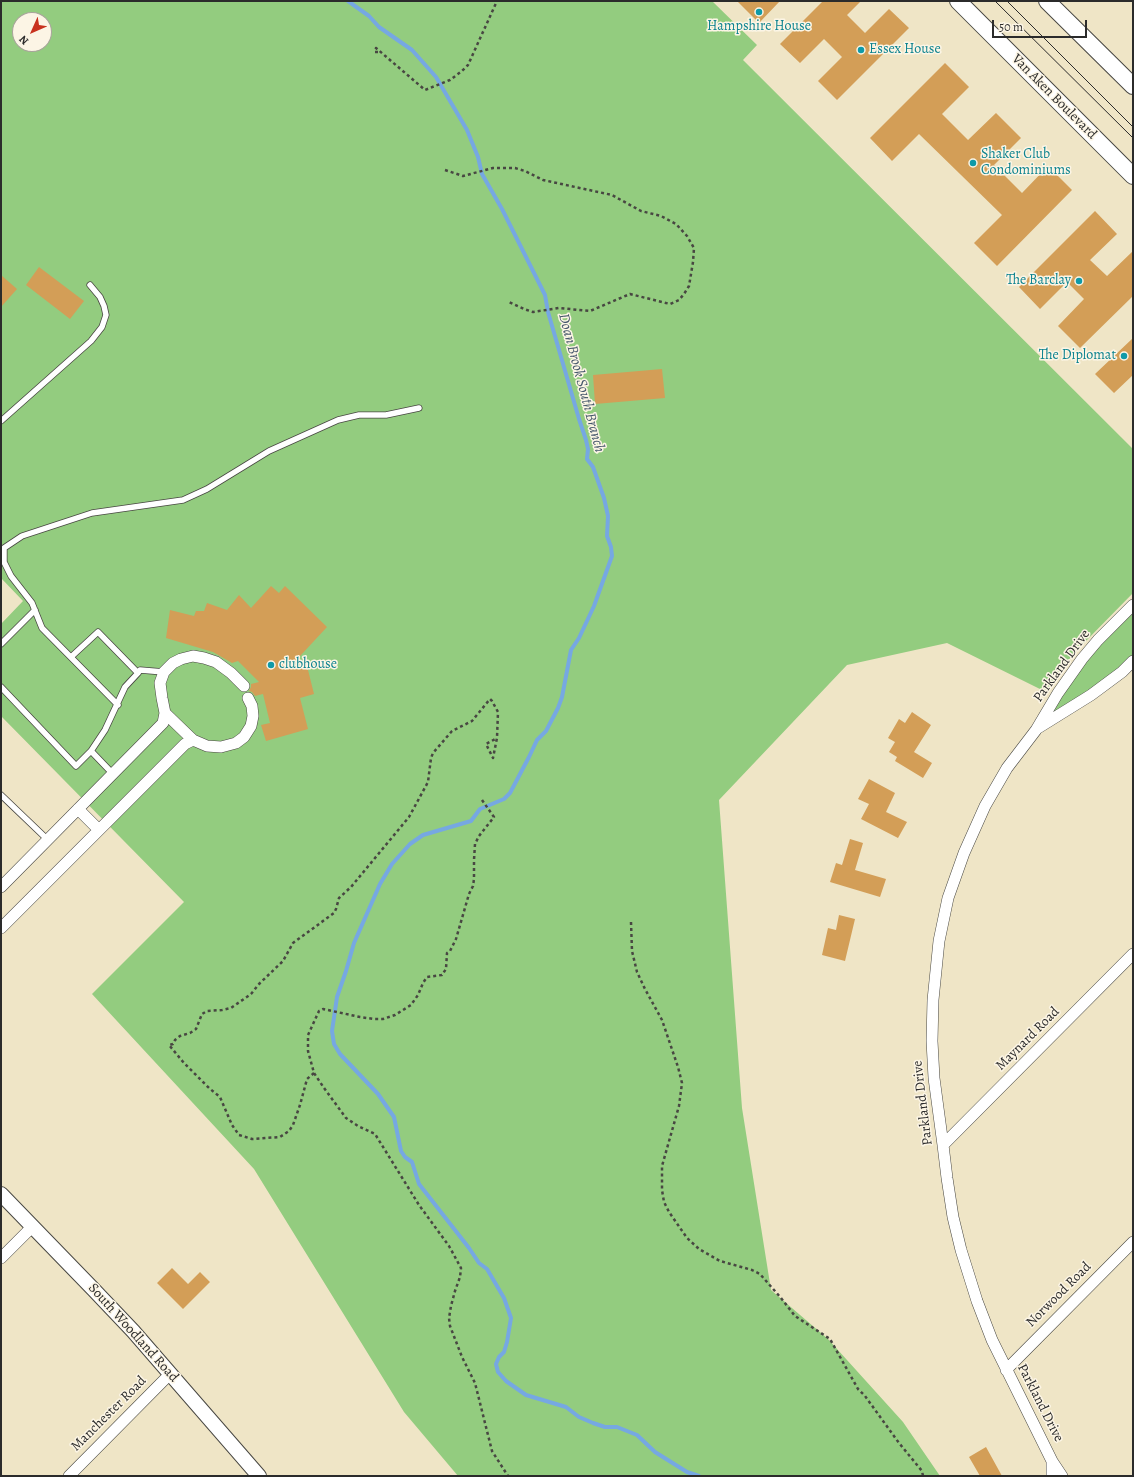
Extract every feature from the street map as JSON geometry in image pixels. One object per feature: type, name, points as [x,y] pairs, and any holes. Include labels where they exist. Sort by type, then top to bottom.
[{"type":"main road","name":"Van Aken Boulevard","points":[[958,1],[1133,176]]},
{"type":"main road","points":[[1047,1],[1133,86]]},
{"type":"street","name":"Parkland Drive","points":[[1052,1476],[1052,1461],[1006,1370],[977,1301],[961,1250],[949,1193],[934,1078],[932,1034],[933,1000],[939,941],[948,898],[964,853],[985,806],[1007,768],[1036,730],[1058,693],[1082,660],[1098,640],[1133,605]]},
{"type":"street","points":[[244,686],[216,662],[193,656],[181,658],[173,663],[164,672],[160,683],[166,713],[193,740],[207,746],[221,747],[236,743],[244,737],[251,726],[253,716],[252,706],[248,698]]},
{"type":"street","name":"Parkland Drive","points":[[1036,730],[1091,695],[1122,672],[1133,661]]},
{"type":"street","points":[[1,887],[163,723],[166,713]]},
{"type":"street","points":[[1,928],[185,744],[193,740]]},
{"type":"street","points":[[78,809],[99,830]]},
{"type":"street","name":"Maynard Road","points":[[943,1144],[1133,954]]},
{"type":"street","name":"South Woodland Road","points":[[1,1194],[94,1290],[259,1476]]},
{"type":"street","points":[[1,1258],[33,1226]]},
{"type":"street","name":"Norwood Road","points":[[1006,1370],[1133,1242]]},
{"type":"street","name":"Manchester Road","points":[[69,1476],[170,1374]]},
{"type":"street","points":[[1052,1461],[1062,1476]]},
{"type":"lane","points":[[1,421],[91,341],[102,326],[106,315],[104,306],[100,297],[90,285]]},
{"type":"lane","points":[[118,705],[42,628],[32,603],[11,576],[2,561],[4,548],[22,536],[92,513],[183,500],[207,490],[269,451],[338,420],[359,415],[386,415],[419,408]]},
{"type":"lane","points":[[1,644],[35,610]]},
{"type":"lane","points":[[71,657],[98,632],[138,673]]},
{"type":"lane","points":[[1,687],[76,766],[91,751],[105,730],[118,705],[125,687],[140,670],[164,672]]},
{"type":"lane","points":[[91,751],[113,774]]},
{"type":"lane","points":[[1,795],[48,840]]},
{"type":"path","points":[[378,52],[375,52],[376,48],[425,90],[450,80],[468,65],[497,1]]},
{"type":"path","points":[[445,170],[463,176],[493,168],[515,168],[543,180],[612,195],[641,211],[660,216],[676,224],[687,236],[694,248],[689,286],[679,300],[670,304],[630,294],[590,311],[559,308],[533,312],[509,302]]},
{"type":"path","points":[[314,1073],[307,1079],[293,1125],[289,1131],[280,1136],[252,1139],[238,1135],[232,1125],[220,1096],[209,1088],[184,1063],[169,1045],[173,1044],[180,1036],[190,1033],[196,1029],[202,1014],[207,1011],[231,1008],[251,994],[259,984],[283,961],[293,943],[334,913],[339,898],[351,887],[409,817],[428,782],[428,774],[433,753],[452,731],[472,721],[490,700],[498,712],[498,738],[493,758],[486,744],[498,738]]},
{"type":"path","points":[[482,800],[494,817],[479,836],[475,844],[473,886],[469,894],[456,939],[450,951],[447,953],[446,969],[442,975],[427,978],[411,1006],[395,1015],[374,1019],[360,1018],[323,1009],[319,1011],[308,1036],[308,1051],[314,1073],[346,1118],[374,1134],[419,1205],[449,1246],[461,1268],[460,1277],[454,1291],[451,1306],[449,1318],[450,1326],[462,1357],[475,1384],[492,1451],[508,1476]]},
{"type":"path","points":[[631,922],[632,952],[637,972],[645,990],[662,1020],[682,1083],[679,1106],[662,1166],[662,1190],[664,1202],[669,1212],[687,1238],[699,1249],[720,1261],[752,1270],[760,1274],[781,1298],[794,1316],[830,1339],[858,1389],[865,1396],[899,1443],[922,1471],[923,1476]]},
{"type":"green space","points":[[1,1],[712,1],[757,45],[743,60],[1133,449],[1133,593],[1062,667],[1046,692],[947,643],[847,665],[719,800],[742,1108],[771,1290],[828,1339],[903,1422],[940,1476],[458,1476],[404,1412],[254,1169],[92,994],[184,902],[1,716],[1,624],[23,601],[1,578]]},
{"type":"green space","points":[[1133,605],[1133,661],[1036,730],[1058,693]]},
{"type":"building","name":"Hampshire House","points":[[737,1],[780,1],[759,23]]},
{"type":"building","name":"Essex House","points":[[823,1],[861,1],[847,15],[865,33],[889,9],[909,28],[837,100],[818,81],[842,57],[824,39],[800,63],[780,44]]},
{"type":"building","name":"Shaker Club Condominiums","points":[[945,63],[969,87],[942,114],[968,140],[996,113],[1021,138],[994,165],[1022,193],[1048,166],[1072,190],[997,266],[974,243],[1002,215],[919,134],[892,161],[870,138]]},
{"type":"building","name":"The Barclay","points":[[1095,211],[1117,234],[1090,260],[1107,276],[1133,251],[1133,296],[1080,348],[1058,326],[1084,299],[1067,282],[1040,309],[1019,287]]},
{"type":"building","points":[[39,267],[84,301],[70,319],[26,285]]},
{"type":"building","points":[[1,275],[17,289],[1,307]]},
{"type":"building","name":"The Diplomat","points":[[1133,338],[1133,375],[1114,393],[1095,374]]},
{"type":"building","points":[[662,369],[665,398],[595,404],[593,375]]},
{"type":"building","name":"clubhouse","points":[[271,586],[279,593],[285,586],[327,627],[288,669],[307,666],[314,694],[300,698],[308,729],[266,741],[261,725],[270,723],[263,694],[255,696],[249,691],[251,684],[259,682],[238,661],[232,663],[213,652],[166,638],[170,610],[194,616],[196,611],[204,611],[207,603],[227,610],[239,595],[251,608]]},
{"type":"building","points":[[912,712],[931,725],[914,752],[932,763],[923,778],[895,761],[897,757],[889,752],[895,742],[888,738],[899,719],[905,723]]},
{"type":"building","points":[[869,779],[895,793],[886,812],[907,822],[898,838],[861,819],[869,804],[858,799]]},
{"type":"building","points":[[850,839],[863,843],[855,870],[886,879],[880,897],[830,882],[836,863],[842,865]]},
{"type":"building","points":[[839,915],[855,919],[845,961],[822,955],[828,928],[836,930]]},
{"type":"building","points":[[172,1268],[188,1284],[200,1272],[210,1282],[183,1309],[157,1283]]},
{"type":"building","points":[[986,1447],[1002,1476],[980,1476],[969,1457]]},
{"type":"waterway","name":"Doan Brook South Branch","points":[[348,1],[369,16],[379,27],[412,50],[436,77],[467,130],[478,157],[482,174],[502,209],[545,295],[548,312],[586,440],[588,449],[587,459],[593,467],[604,498],[608,516],[607,536],[611,547],[612,556],[594,606],[579,638],[571,650],[562,697],[558,708],[546,731],[537,740],[510,793],[504,799],[480,809],[471,821],[423,835],[410,844],[392,864],[380,884],[354,943],[337,997],[332,1031],[334,1044],[340,1054],[378,1094],[394,1117],[401,1151],[405,1157],[412,1162],[419,1184],[479,1263],[487,1269],[504,1298],[511,1318],[504,1352],[499,1357],[496,1364],[498,1372],[506,1381],[526,1395],[566,1407],[579,1417],[593,1423],[605,1427],[617,1427],[637,1435],[655,1452],[687,1472],[699,1476]]},
{"type":"tram line","points":[[995,1],[1133,138]]},
{"type":"tram line","points":[[1007,1],[1133,127]]},
{"type":"place","name":"Hampshire House","points":[[759,12]]},
{"type":"place","name":"Essex House","points":[[861,50]]},
{"type":"place","name":"Shaker Club Condominiums","points":[[973,163]]},
{"type":"place","name":"The Barclay","points":[[1079,281]]},
{"type":"place","name":"The Diplomat","points":[[1124,356]]},
{"type":"place","name":"clubhouse","points":[[271,665]]}]
